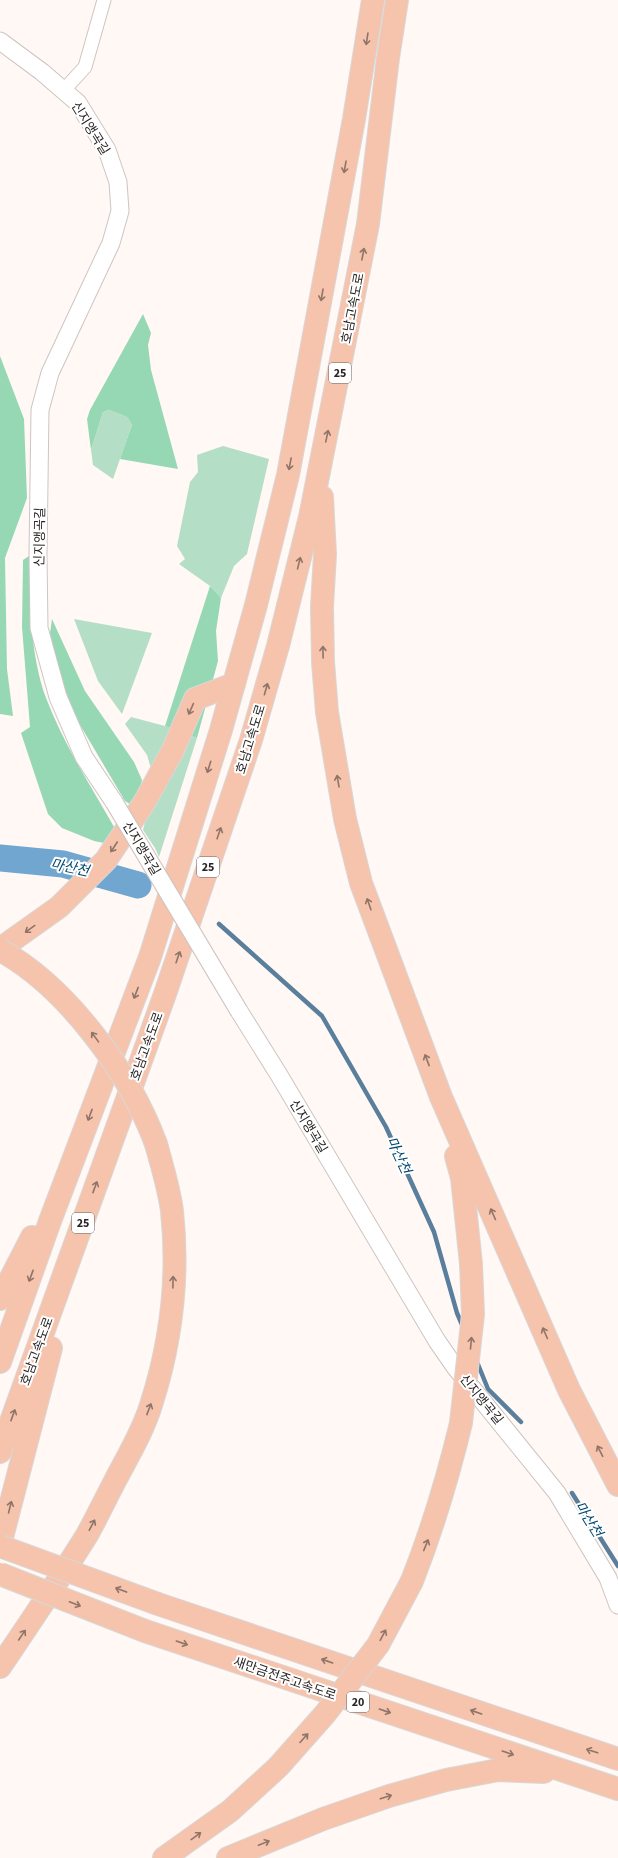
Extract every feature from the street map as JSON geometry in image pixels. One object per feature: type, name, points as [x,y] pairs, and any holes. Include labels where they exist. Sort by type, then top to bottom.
[{"type":"highway","name":"25","points":[[0,1362],[74,1158],[150,957],[221,730],[256,605],[288,474],[354,119],[373,0]]},
{"type":"highway","name":"호남고속도로","points":[[0,1452],[166,994],[251,740],[278,646],[310,517],[368,224],[388,58],[397,0]]},
{"type":"highway","points":[[320,470],[325,554],[322,607],[323,662],[327,712],[345,819],[361,882],[441,1097],[569,1390],[618,1485]]},
{"type":"highway","points":[[0,1667],[87,1535],[128,1457],[150,1407],[163,1365],[170,1329],[174,1245],[172,1210],[156,1144],[148,1121],[128,1086],[85,1023],[61,997],[38,977],[0,949],[58,907],[106,860],[144,803],[173,750],[195,699],[234,684]]},
{"type":"highway","points":[[164,1858],[230,1811],[278,1767],[325,1714],[378,1645],[412,1581],[429,1538],[451,1464],[461,1423],[474,1314],[472,1264],[462,1178],[441,1097]]},
{"type":"highway","points":[[0,1299],[74,1158]]},
{"type":"highway","points":[[0,1545],[84,1218]]},
{"type":"highway","name":"20","points":[[0,1545],[158,1604],[618,1759]]},
{"type":"highway","name":"새만금전주고속도로","points":[[0,1574],[145,1631],[618,1789]]},
{"type":"highway","points":[[228,1858],[323,1819],[389,1796],[446,1780],[498,1770],[572,1774]]},
{"type":"street","points":[[64,90],[85,66],[104,0]]},
{"type":"street","name":"신지앵곡길","points":[[0,41],[42,72],[78,103],[107,150],[118,182],[120,211],[111,242],[50,373],[40,410],[39,628],[58,697],[84,757],[114,802],[239,1011],[280,1075],[437,1341],[455,1367],[557,1493],[608,1578],[618,1605]]},
{"type":"green space","points":[[143,314],[151,333],[148,345],[151,370],[178,469],[120,459],[132,425],[127,417],[109,410],[103,412],[91,450],[87,419],[90,410]]},
{"type":"green space","points":[[0,356],[24,419],[27,498],[5,558],[7,669],[13,716],[0,714]]},
{"type":"green space","points":[[109,410],[127,417],[132,425],[113,479],[93,465],[91,450],[103,412]]},
{"type":"green space","points":[[223,446],[269,459],[247,554],[234,566],[221,598],[210,586],[179,564],[185,559],[177,546],[190,482],[198,472],[197,455]]},
{"type":"green space","points":[[29,556],[34,646],[46,698],[62,735],[81,771],[122,841],[119,846],[94,841],[62,828],[48,814],[21,733],[30,727],[22,627],[23,560]]},
{"type":"green space","points":[[210,586],[221,598],[216,631],[218,661],[197,738],[165,726]]},
{"type":"green space","points":[[52,619],[85,691],[134,762],[142,780],[136,808],[125,801],[76,718],[62,681],[50,633]]},
{"type":"green space","points":[[74,619],[152,633],[122,714],[98,681]]},
{"type":"green space","points":[[131,717],[165,726],[197,738],[159,857],[143,830],[155,782],[147,755],[125,724]]},
{"type":"waterway","name":"마산천","points":[[0,858],[63,864],[138,885]]},
{"type":"waterway","name":"마산천","points":[[219,924],[322,1016],[386,1127],[434,1232],[457,1313],[463,1327]]},
{"type":"waterway","name":"마산천","points":[[477,1362],[488,1389],[521,1422]]},
{"type":"waterway","name":"마산천","points":[[572,1493],[618,1566]]}]
